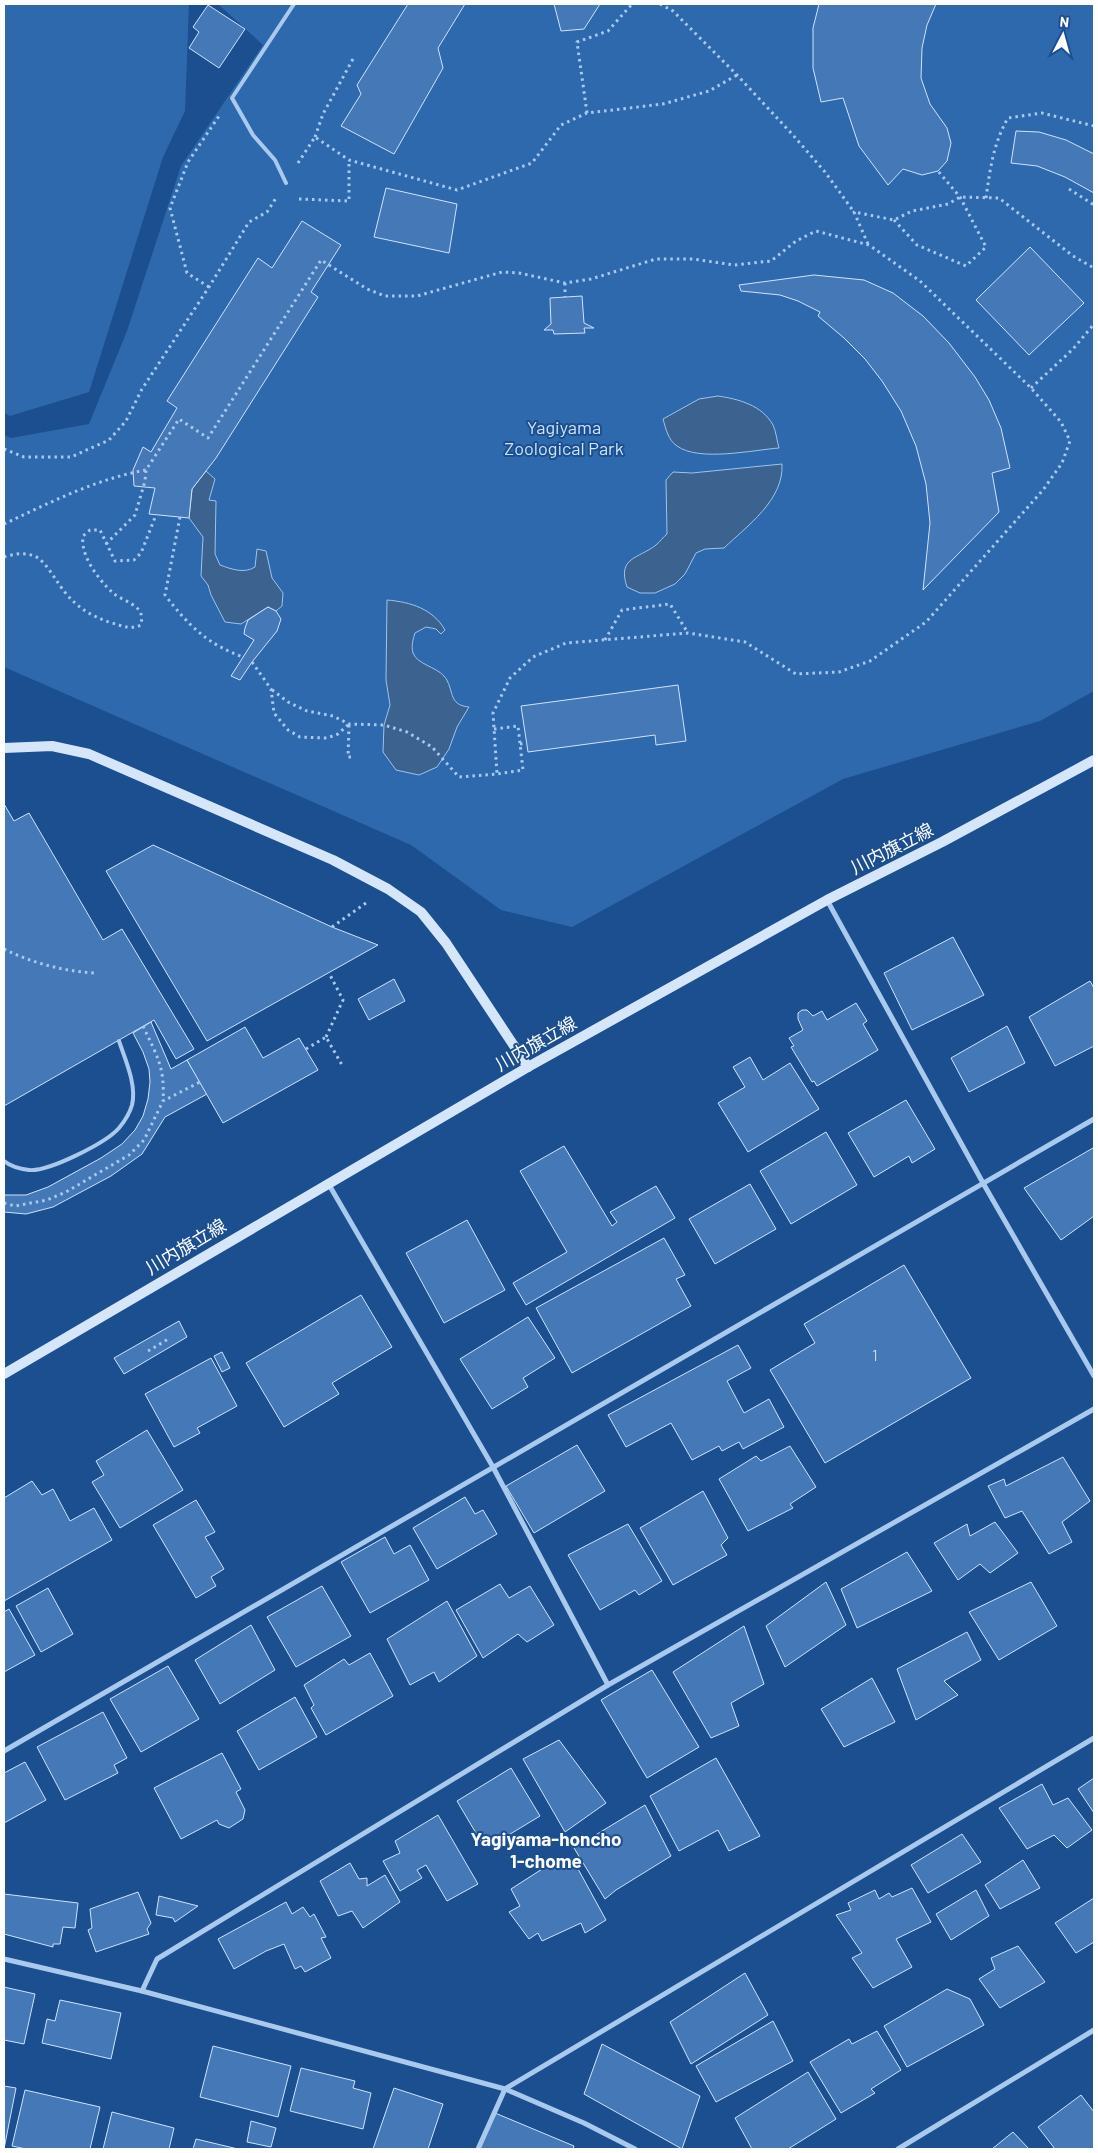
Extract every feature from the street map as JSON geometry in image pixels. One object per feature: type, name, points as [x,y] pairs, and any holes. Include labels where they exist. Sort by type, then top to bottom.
[{"type":"street","points":[[4,748],[52,746],[89,754],[333,860],[388,888],[421,912],[446,943],[528,1067]]},
{"type":"street","name":"川内旗立線","points":[[4,1374],[528,1067],[826,900],[942,842],[1094,760]]},
{"type":"street","points":[[826,900],[983,1183],[1094,1376]]},
{"type":"street","points":[[4,1751],[1094,1119]]},
{"type":"street","points":[[328,1183],[494,1467],[608,1685]]},
{"type":"street","points":[[142,1991],[157,1959],[608,1685],[1094,1408]]},
{"type":"street","points":[[478,2149],[505,2089],[1094,1738]]},
{"type":"street","points":[[4,1958],[142,1991],[505,2089],[584,2123],[635,2149]]},
{"type":"street","points":[[898,2149],[1094,2030]]},
{"type":"lane","points":[[286,183],[275,160],[253,135],[232,98],[294,4]]},
{"type":"lane","points":[[4,1161],[30,1170],[54,1166],[106,1139],[119,1128],[132,1104],[133,1094],[128,1068],[119,1041]]},
{"type":"path","points":[[587,113],[577,42],[608,31],[632,4]]},
{"type":"path","points":[[660,4],[673,11],[737,75],[825,172],[854,212],[869,244]]},
{"type":"path","points":[[4,449],[24,457],[70,458],[109,440],[126,421],[142,389],[249,222],[267,212],[315,137],[323,114],[354,57]]},
{"type":"path","points":[[315,137],[348,160],[457,190],[532,163],[561,125],[587,113],[663,104],[709,91],[737,75]]},
{"type":"path","points":[[209,287],[187,273],[170,208],[188,162],[232,98]]},
{"type":"path","points":[[986,198],[991,159],[1000,132],[1008,118],[1042,113],[1094,126]]},
{"type":"path","points":[[286,183],[298,199],[349,201],[348,160]]},
{"type":"path","points":[[854,212],[894,220],[917,245],[966,266],[986,247],[960,197],[938,170]]},
{"type":"path","points":[[1069,189],[1094,205]]},
{"type":"path","points":[[894,220],[912,211],[948,204],[960,197],[999,198],[1073,256],[1094,268]]},
{"type":"path","points":[[106,544],[135,515],[145,481],[146,470],[179,419],[208,438],[321,260],[367,289],[385,296],[417,296],[502,272],[519,273],[564,283],[591,279],[656,259],[693,259],[734,265],[771,261],[796,241],[816,231],[869,244],[920,281],[1031,388],[1061,422],[1070,441],[1062,462],[1043,490],[926,622],[870,661],[839,672],[796,674],[746,642],[688,633],[566,643],[533,657],[510,678],[493,713],[497,774]]},
{"type":"path","points":[[564,283],[565,298]]},
{"type":"path","points":[[1031,388],[1073,348],[1094,324]]},
{"type":"path","points":[[4,524],[59,498],[129,473],[146,470]]},
{"type":"path","points":[[4,557],[19,553],[36,556],[56,578],[63,591],[81,608],[95,618],[134,628],[142,625],[142,616],[138,610],[113,593],[97,575],[83,549],[83,536],[90,530],[100,530],[115,561],[134,560],[141,553],[156,515]]},
{"type":"path","points":[[180,517],[165,595],[186,622],[201,634],[232,653],[243,657]]},
{"type":"path","points":[[605,640],[622,610],[670,604],[688,633]]},
{"type":"path","points":[[252,662],[271,689],[288,702],[306,711],[333,716],[349,724],[384,726],[407,732],[432,747],[459,777],[523,770],[518,726],[494,729]]},
{"type":"path","points":[[271,689],[274,713],[288,730],[300,737],[327,738],[338,734],[349,724]]},
{"type":"path","points":[[349,724],[348,757],[351,757]]},
{"type":"path","points":[[520,744],[526,743]]},
{"type":"path","points":[[332,927],[388,888]]},
{"type":"path","points":[[4,949],[25,960],[74,972],[94,973]]},
{"type":"path","points":[[306,1049],[326,1037],[343,1000],[329,973]]},
{"type":"path","points":[[143,1026],[160,1064],[164,1079],[163,1101]]},
{"type":"path","points":[[326,1037],[342,1065]]},
{"type":"path","points":[[148,1351],[170,1338]]},
{"type":"green space","points":[[4,4],[189,4],[185,111],[163,157],[89,392],[10,416],[4,413]]},
{"type":"green space","name":"Yagiyama Zoological Park","points":[[218,4],[1094,4],[1094,691],[1040,721],[843,779],[572,927],[501,910],[411,845],[4,667],[4,435],[11,438],[89,424],[127,331],[181,166],[263,45]]},
{"type":"shaded area","points":[[718,396],[741,401],[763,412],[773,425],[779,448],[712,454],[687,451],[674,444],[671,441],[663,419],[699,399]]},
{"type":"shaded area","points":[[782,464],[781,477],[771,501],[724,548],[705,549],[696,553],[685,574],[675,584],[655,593],[640,593],[627,587],[625,570],[627,564],[656,545],[667,534],[666,480],[673,472],[692,473]]},
{"type":"shaded area","points":[[206,471],[215,479],[209,500],[216,501],[215,554],[220,565],[238,570],[251,569],[255,567],[257,549],[266,551],[272,578],[283,593],[282,606],[276,611],[268,607],[241,624],[225,622],[208,585],[201,576],[203,537],[189,518],[192,489]]},
{"type":"shaded area","points":[[387,600],[420,608],[428,612],[440,623],[445,630],[441,634],[436,629],[426,627],[415,633],[412,645],[413,653],[422,663],[444,676],[457,703],[469,707],[457,727],[449,749],[437,767],[419,775],[396,770],[383,752],[384,725],[390,705],[386,680]]},
{"type":"building","points":[[408,4],[465,4],[438,48],[443,68],[394,154],[341,126],[361,94],[357,85]]},
{"type":"building","points":[[554,4],[600,4],[584,29],[561,31]]},
{"type":"building","points":[[819,4],[936,4],[927,25],[922,48],[921,78],[930,104],[947,128],[951,143],[947,161],[938,171],[922,175],[903,169],[888,185],[859,146],[843,98],[821,102],[813,68],[813,28]]},
{"type":"building","points":[[208,5],[245,29],[219,68],[189,48],[199,32],[193,27]]},
{"type":"building","points":[[1016,131],[1039,132],[1066,140],[1094,154],[1094,193],[1065,177],[1037,166],[1011,163]]},
{"type":"building","points":[[386,188],[457,204],[449,253],[374,237]]},
{"type":"building","points":[[302,221],[341,245],[311,292],[318,297],[216,458],[192,489],[189,518],[149,514],[155,488],[134,486],[133,470],[143,447],[151,452],[177,408],[167,401],[258,258],[272,268]]},
{"type":"building","points":[[1030,247],[1084,303],[1029,355],[976,300]]},
{"type":"building","points":[[814,275],[864,280],[893,293],[923,316],[949,343],[975,377],[989,400],[1001,428],[1010,468],[992,473],[999,512],[923,590],[930,523],[926,484],[916,446],[901,411],[865,359],[818,316],[820,312],[798,301],[780,295],[741,291],[739,285]]},
{"type":"building","points":[[582,296],[584,323],[594,328],[584,328],[585,333],[554,334],[553,330],[544,330],[551,324],[550,298]]},
{"type":"building","points":[[268,607],[276,611],[281,619],[277,631],[240,680],[231,676],[254,640],[244,634],[248,620]]},
{"type":"building","points":[[678,685],[686,741],[656,745],[655,735],[528,752],[521,706]]},
{"type":"building","points":[[4,804],[14,821],[29,813],[103,940],[122,929],[194,1049],[176,1059],[154,1020],[4,1106]]},
{"type":"building","points":[[153,845],[332,927],[378,945],[207,1041],[106,871]]},
{"type":"building","points":[[953,937],[984,995],[912,1030],[884,973]]},
{"type":"building","points":[[394,979],[405,1001],[369,1020],[358,999]]},
{"type":"building","points":[[1090,981],[1094,988],[1094,1046],[1055,1066],[1029,1017]]},
{"type":"building","points":[[856,1003],[867,1021],[863,1024],[878,1050],[817,1086],[814,1081],[812,1082],[791,1047],[794,1046],[789,1038],[803,1030],[798,1019],[798,1013],[802,1010],[807,1010],[813,1016],[822,1011],[827,1020]]},
{"type":"building","points":[[151,1022],[171,1069],[187,1060],[207,1094],[165,1117],[142,1154],[111,1176],[53,1207],[26,1214],[4,1212],[4,1195],[26,1195],[48,1187],[101,1158],[122,1144],[135,1130],[143,1116],[150,1082],[149,1069],[133,1033]]},
{"type":"building","points":[[1007,1026],[1025,1063],[969,1092],[951,1058]]},
{"type":"building","points":[[245,1027],[263,1058],[299,1038],[318,1070],[223,1123],[187,1060]]},
{"type":"building","points":[[750,1057],[763,1080],[790,1063],[819,1109],[748,1152],[718,1103],[745,1087],[733,1067]]},
{"type":"building","points":[[906,1100],[935,1149],[912,1163],[909,1156],[874,1177],[848,1133]]},
{"type":"building","points":[[826,1132],[857,1185],[791,1224],[760,1171]]},
{"type":"building","points":[[564,1146],[612,1226],[617,1222],[610,1212],[656,1186],[675,1218],[526,1305],[513,1283],[567,1252],[520,1171]]},
{"type":"building","points":[[1093,1148],[1094,1216],[1061,1240],[1024,1188]]},
{"type":"building","points":[[750,1184],[776,1229],[715,1264],[689,1219]]},
{"type":"building","points":[[467,1220],[505,1290],[444,1323],[406,1253]]},
{"type":"building","points":[[664,1238],[685,1275],[676,1279],[691,1306],[572,1373],[536,1308]]},
{"type":"building","points":[[904,1265],[971,1378],[825,1463],[770,1370],[815,1343],[804,1324]]},
{"type":"building","points":[[361,1295],[392,1347],[332,1383],[339,1394],[284,1427],[246,1363]]},
{"type":"building","points":[[528,1317],[555,1358],[523,1378],[528,1387],[492,1409],[460,1359]]},
{"type":"building","points":[[179,1321],[187,1337],[124,1374],[114,1358]]},
{"type":"building","points":[[738,1345],[751,1368],[727,1381],[744,1413],[769,1399],[784,1427],[743,1449],[739,1442],[722,1451],[719,1446],[692,1460],[671,1423],[626,1447],[608,1415]]},
{"type":"building","points":[[222,1352],[230,1368],[222,1372],[214,1356]]},
{"type":"building","points":[[211,1358],[237,1406],[197,1428],[200,1433],[174,1447],[145,1394]]},
{"type":"building","points":[[147,1430],[183,1490],[120,1528],[92,1482],[104,1475],[96,1461]]},
{"type":"building","points":[[577,1445],[605,1491],[534,1533],[506,1486]]},
{"type":"building","points":[[790,1446],[816,1487],[790,1504],[793,1508],[748,1531],[719,1479],[756,1456],[761,1461]]},
{"type":"building","points":[[1063,1457],[1090,1501],[1062,1522],[1072,1542],[1049,1554],[1022,1511],[1005,1518],[988,1486],[1004,1479],[1006,1486]]},
{"type":"building","points":[[32,1481],[42,1495],[53,1489],[70,1521],[94,1508],[112,1540],[4,1601],[4,1498]]},
{"type":"building","points":[[703,1491],[728,1538],[721,1545],[727,1555],[673,1585],[640,1528]]},
{"type":"building","points":[[465,1497],[475,1514],[483,1510],[497,1534],[437,1569],[413,1528]]},
{"type":"building","points":[[196,1500],[215,1532],[205,1537],[224,1569],[211,1577],[216,1586],[196,1598],[153,1525]]},
{"type":"building","points":[[995,1522],[1018,1553],[990,1573],[980,1564],[958,1580],[934,1543],[967,1524],[970,1536]]},
{"type":"building","points":[[628,1524],[662,1581],[639,1595],[635,1590],[600,1610],[568,1555]]},
{"type":"building","points":[[385,1537],[394,1554],[410,1545],[429,1580],[370,1613],[341,1562]]},
{"type":"building","points":[[907,1552],[932,1591],[857,1628],[841,1589]]},
{"type":"building","points":[[826,1582],[846,1625],[785,1667],[766,1626]]},
{"type":"building","points":[[1031,1582],[1057,1626],[999,1660],[969,1612]]},
{"type":"building","points":[[500,1584],[509,1598],[530,1586],[554,1625],[527,1642],[518,1634],[483,1658],[456,1610]]},
{"type":"building","points":[[322,1586],[351,1636],[296,1667],[267,1617]]},
{"type":"building","points":[[48,1588],[73,1634],[41,1652],[16,1606]]},
{"type":"building","points":[[447,1601],[477,1656],[439,1682],[434,1672],[410,1685],[387,1639]]},
{"type":"building","points":[[9,1609],[35,1655],[4,1672],[4,1612]]},
{"type":"building","points":[[251,1625],[275,1670],[220,1704],[195,1660]]},
{"type":"building","points":[[744,1626],[764,1684],[731,1703],[739,1726],[711,1738],[673,1672]]},
{"type":"building","points":[[967,1632],[981,1660],[944,1681],[958,1695],[916,1720],[897,1669]]},
{"type":"building","points":[[370,1653],[393,1696],[326,1735],[311,1708],[314,1705],[304,1685],[344,1659],[349,1665]]},
{"type":"building","points":[[168,1666],[199,1719],[141,1752],[110,1699]]},
{"type":"building","points":[[652,1670],[699,1747],[647,1778],[601,1700]]},
{"type":"building","points":[[872,1678],[895,1722],[844,1747],[821,1709]]},
{"type":"building","points":[[295,1697],[317,1737],[259,1770],[237,1731]]},
{"type":"building","points":[[103,1712],[127,1758],[114,1765],[118,1773],[65,1800],[37,1747]]},
{"type":"building","points":[[559,1740],[606,1803],[565,1832],[523,1759]]},
{"type":"building","points":[[222,1753],[241,1789],[236,1792],[245,1810],[243,1819],[229,1828],[219,1824],[217,1820],[181,1839],[154,1788]]},
{"type":"building","points":[[716,1758],[760,1836],[729,1851],[718,1830],[679,1851],[650,1796]]},
{"type":"building","points":[[25,1762],[46,1800],[4,1823],[4,1773]]},
{"type":"building","points":[[511,1768],[540,1816],[502,1839],[500,1835],[483,1845],[457,1801]]},
{"type":"building","points":[[1094,1778],[1094,1813],[1078,1789]]},
{"type":"building","points":[[1042,1784],[1053,1805],[1068,1798],[1092,1830],[1067,1848],[1054,1835],[1027,1849],[999,1808]]},
{"type":"building","points":[[645,1805],[671,1856],[616,1890],[605,1899],[574,1848]]},
{"type":"building","points":[[438,1815],[478,1884],[447,1901],[426,1865],[417,1870],[422,1878],[400,1891],[383,1861],[400,1853],[395,1841]]},
{"type":"building","points":[[962,1834],[981,1862],[928,1893],[911,1865]]},
{"type":"building","points":[[572,1858],[606,1920],[585,1933],[581,1923],[542,1941],[538,1933],[529,1939],[509,1912],[520,1906],[511,1889],[553,1862],[561,1867]]},
{"type":"building","points":[[1023,1860],[1040,1888],[1000,1909],[985,1885]]},
{"type":"building","points":[[350,1863],[359,1879],[367,1878],[367,1886],[385,1875],[400,1902],[363,1928],[352,1911],[338,1916],[320,1881]]},
{"type":"building","points":[[912,1888],[931,1922],[896,1939],[912,1967],[873,1988],[852,1958],[862,1953],[836,1915],[851,1910],[848,1903],[875,1890],[879,1899],[889,1893],[892,1897]]},
{"type":"building","points":[[976,1890],[989,1916],[951,1940],[936,1914]]},
{"type":"building","points":[[138,1892],[151,1923],[147,1929],[149,1934],[96,1952],[88,1930],[92,1928],[90,1909]]},
{"type":"building","points":[[4,1894],[78,1903],[75,1928],[63,1927],[60,1944],[53,1944],[53,1947],[4,1934]]},
{"type":"building","points":[[159,1896],[198,1906],[175,1922],[173,1918],[156,1915]]},
{"type":"building","points":[[1094,1898],[1094,1942],[1076,1953],[1055,1923]]},
{"type":"building","points":[[286,1902],[292,1914],[303,1907],[310,1917],[314,1914],[326,1937],[321,1938],[331,1958],[305,1972],[301,1966],[295,1969],[284,1944],[266,1951],[234,1969],[218,1939]]},
{"type":"building","points":[[1018,1946],[1045,1982],[1000,2008],[979,1979],[995,1969],[991,1958]]},
{"type":"building","points":[[745,1973],[768,2015],[691,2064],[670,2022]]},
{"type":"building","points":[[4,1987],[35,1994],[24,2044],[4,2040]]},
{"type":"building","points":[[947,1989],[970,1999],[984,2025],[907,2067],[884,2026]]},
{"type":"building","points":[[60,2000],[121,2013],[111,2059],[42,2043],[47,2019],[55,2021]]},
{"type":"building","points":[[773,2021],[793,2061],[716,2102],[696,2066]]},
{"type":"building","points":[[877,2031],[901,2070],[871,2089],[875,2093],[841,2113],[810,2062],[849,2039],[852,2044]]},
{"type":"building","points":[[602,2044],[700,2096],[682,2149],[584,2094]]},
{"type":"building","points":[[213,2046],[291,2066],[278,2117],[200,2097]]},
{"type":"building","points":[[301,2068],[355,2081],[353,2088],[371,2093],[363,2129],[290,2111]]},
{"type":"building","points":[[808,2072],[836,2119],[788,2149],[752,2149],[735,2118]]},
{"type":"building","points":[[4,2086],[16,2088],[4,2149]]},
{"type":"building","points":[[394,2088],[443,2104],[428,2149],[373,2149]]},
{"type":"building","points":[[25,2090],[100,2107],[90,2149],[26,2149],[12,2146]]},
{"type":"building","points":[[1081,2095],[1094,2112],[1094,2149],[1055,2149],[1038,2127]]},
{"type":"building","points":[[112,2112],[174,2128],[169,2149],[103,2149]]},
{"type":"building","points":[[495,2113],[574,2146],[573,2149],[480,2149]]},
{"type":"building","points":[[251,2121],[276,2128],[271,2147],[247,2142]]},
{"type":"building","points":[[1013,2132],[1029,2149],[992,2149]]},
{"type":"building","points":[[196,2139],[238,2149],[193,2149]]},
{"type":"district","name":"Yagiyama-honcho 1-chome","points":[[546,1850]]}]
